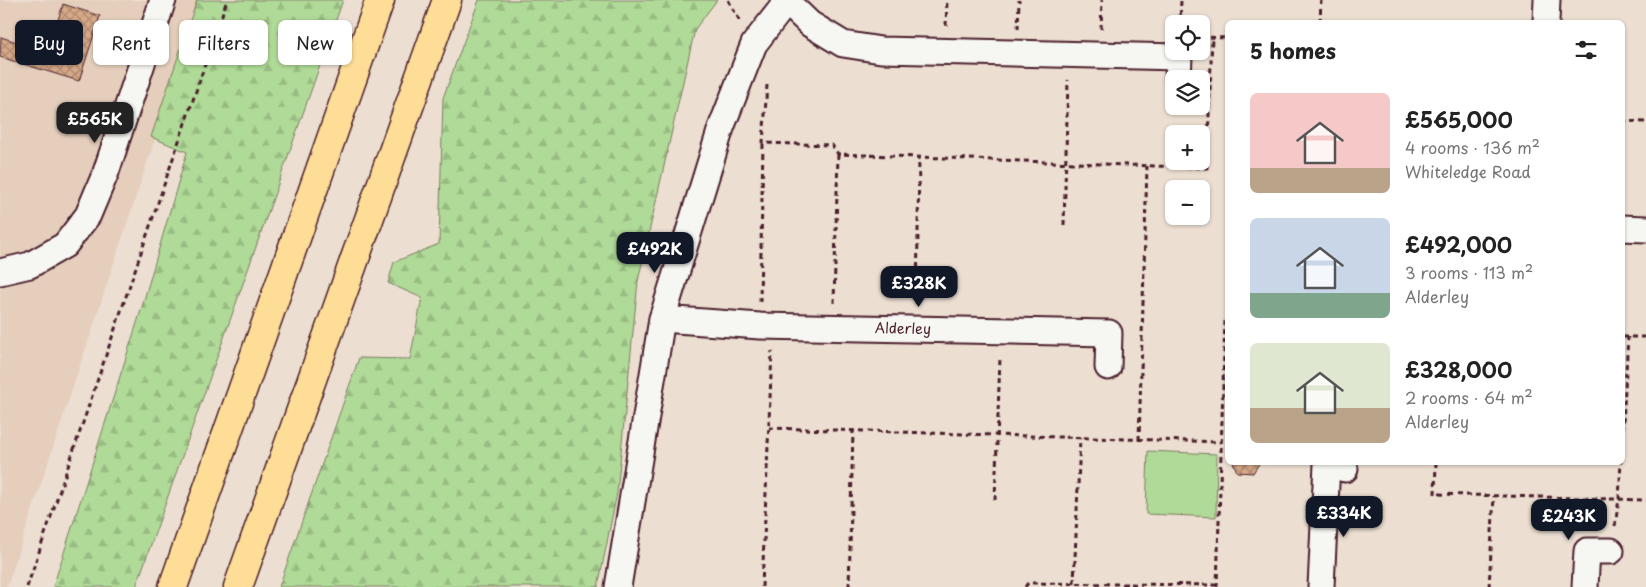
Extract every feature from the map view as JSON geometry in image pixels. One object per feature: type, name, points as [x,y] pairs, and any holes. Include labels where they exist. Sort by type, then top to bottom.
[{"type":"highway","points":[[173,587],[380,0]]},
{"type":"highway","points":[[238,587],[447,0]]},
{"type":"street","points":[[0,272],[30,265],[65,244],[88,215],[106,172],[163,0]]},
{"type":"street","points":[[1546,20],[1547,0]]},
{"type":"street","points":[[618,587],[662,320],[721,128],[754,44],[788,1],[810,24],[843,44],[881,50],[1179,57],[1178,70]]},
{"type":"street","points":[[1625,228],[1646,229]]},
{"type":"street","name":"Alderley","points":[[662,320],[766,326],[1109,333],[1108,367]]},
{"type":"street","points":[[1321,587],[1328,465]]},
{"type":"street","points":[[1332,465],[1345,468]]},
{"type":"street","points":[[1585,587],[1587,551],[1611,551]]},
{"type":"path","points":[[27,587],[227,0]]},
{"type":"path","points":[[1180,15],[1181,0]]},
{"type":"path","points":[[1320,20],[1321,0]]},
{"type":"path","points":[[838,154],[1207,168],[1212,37],[1225,38]]},
{"type":"path","points":[[754,44],[768,69],[763,143],[769,428],[762,587]]},
{"type":"path","points":[[1064,225],[1068,54]]},
{"type":"path","points":[[1625,121],[1646,122]]},
{"type":"path","points":[[763,143],[832,145],[838,154],[833,326]]},
{"type":"path","points":[[916,328],[919,157]]},
{"type":"path","points":[[1139,440],[1147,166]]},
{"type":"path","points":[[1025,587],[1028,583],[1218,586],[1225,319]]},
{"type":"path","points":[[996,500],[1000,331]]},
{"type":"path","points":[[1625,388],[1628,337],[1646,337]]},
{"type":"path","points":[[769,428],[1221,442]]},
{"type":"path","points":[[849,587],[854,431]]},
{"type":"path","points":[[1074,583],[1080,438]]},
{"type":"path","points":[[1436,465],[1435,494],[1646,500]]},
{"type":"path","points":[[1611,551],[1619,499],[1621,465]]},
{"type":"path","points":[[1489,587],[1494,496]]},
{"type":"shaded area","points":[[0,0],[201,0],[194,20],[179,20],[180,65],[7,587],[0,587]]},
{"type":"green space","points":[[197,0],[343,0],[336,20],[278,20],[278,65],[320,65],[136,587],[53,587],[142,307],[187,152],[151,137],[179,54],[179,65],[268,65],[268,20],[190,20]]},
{"type":"green space","points":[[479,0],[717,0],[695,29],[638,281],[617,493],[598,587],[279,587],[359,358],[410,359],[422,298],[388,283],[394,262],[439,244],[443,98]]},
{"type":"green space","points":[[1148,451],[1217,454],[1216,517],[1146,514]]},
{"type":"building","points":[[63,4],[100,16],[99,20],[93,20],[93,38],[79,81],[26,65],[83,65],[83,20],[58,20]]},
{"type":"building","points":[[1,37],[15,41],[15,62],[0,57]]},
{"type":"building","points":[[1234,465],[1258,465],[1253,473],[1237,472]]}]
